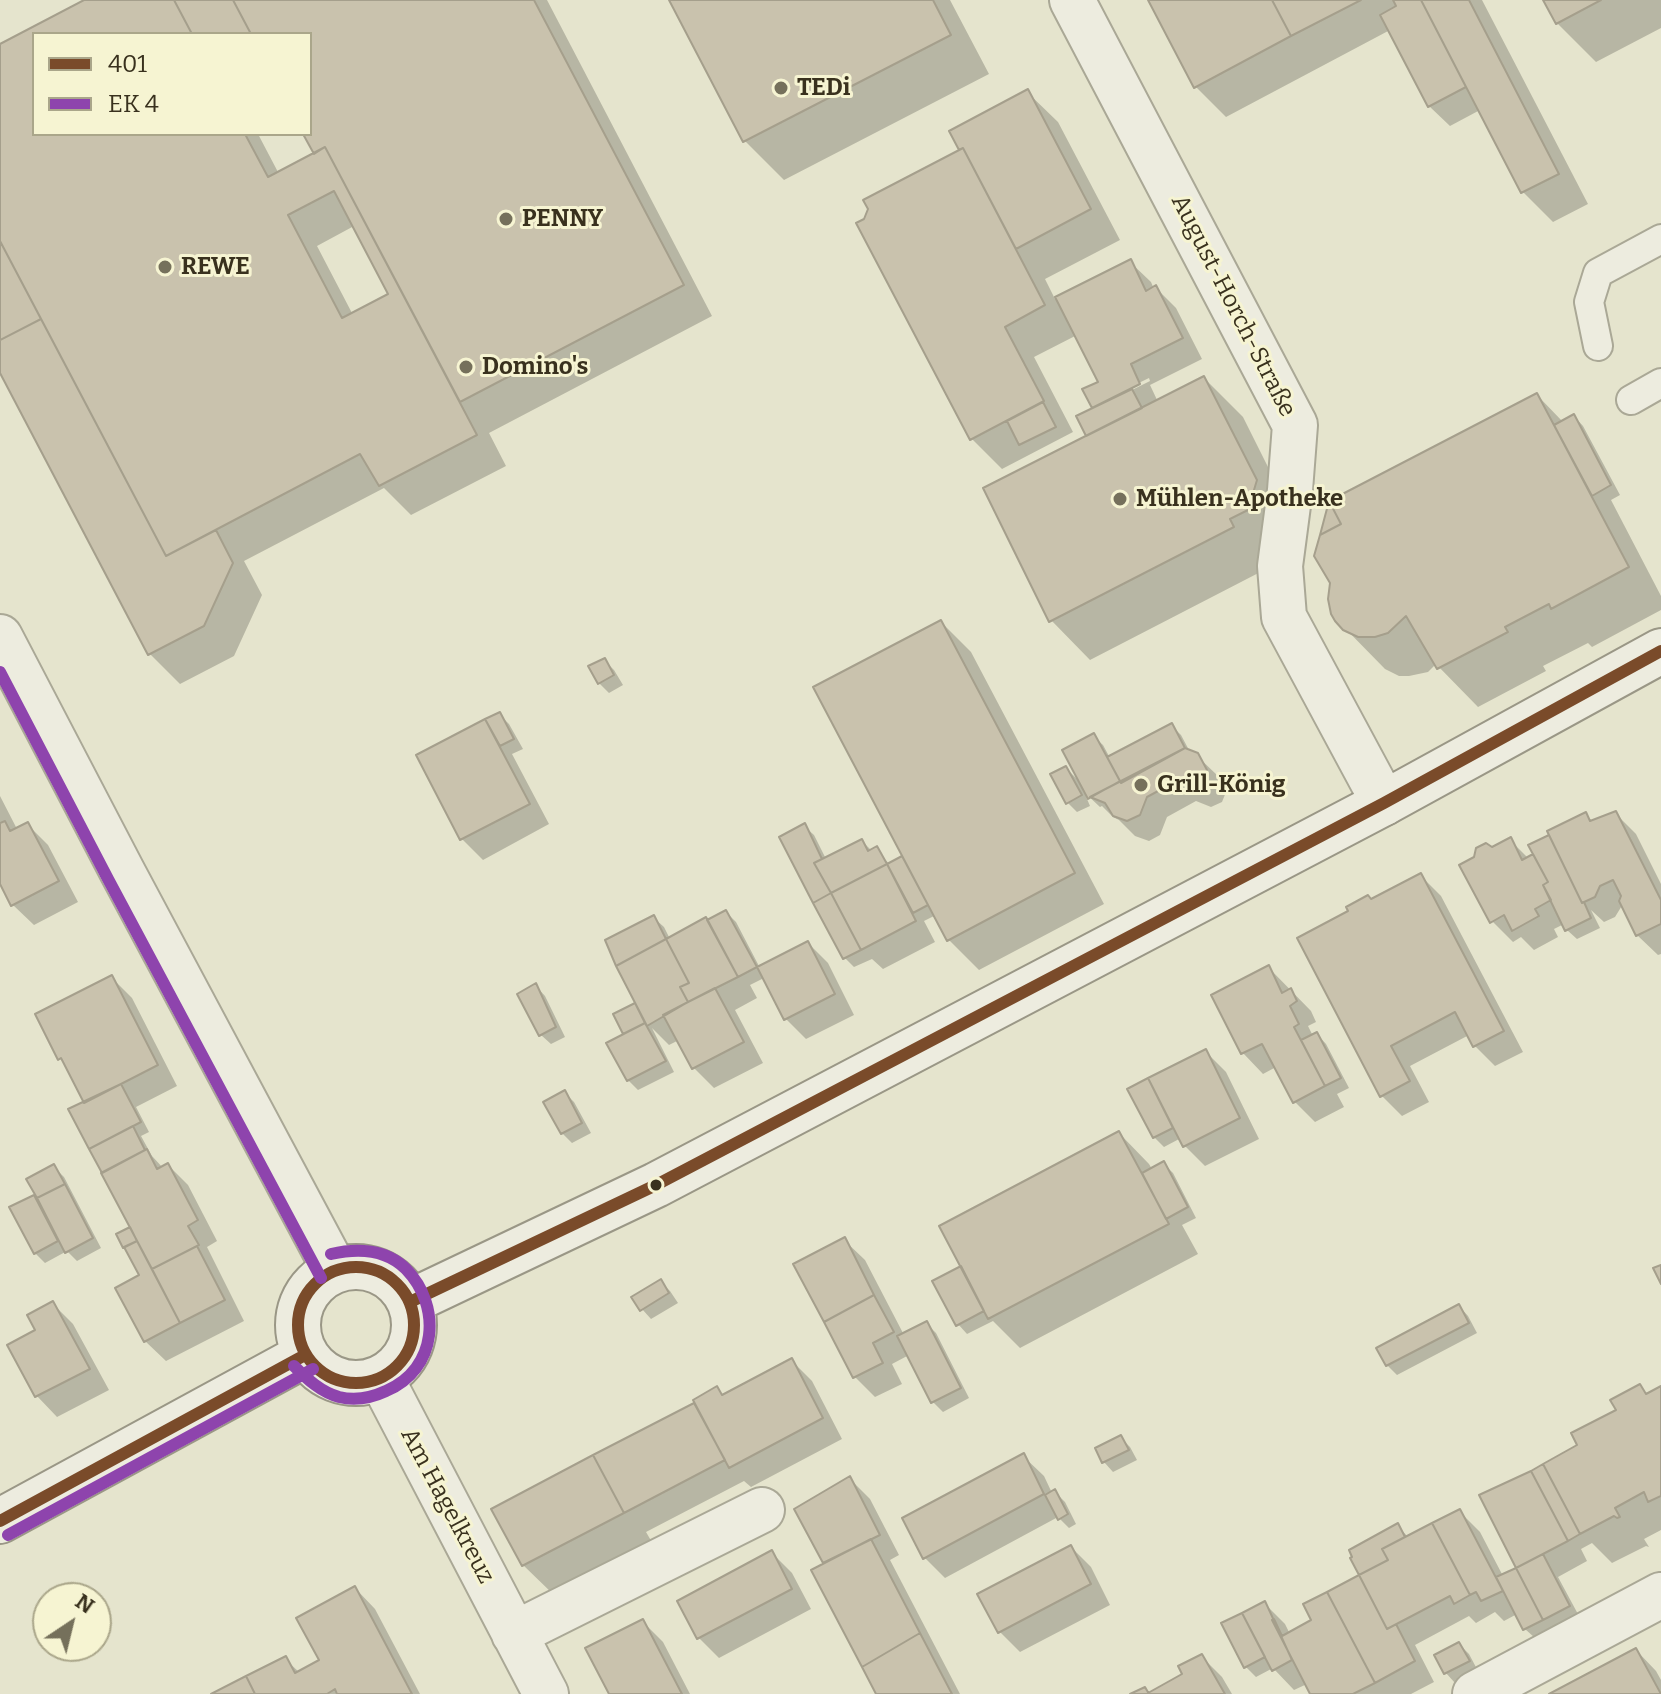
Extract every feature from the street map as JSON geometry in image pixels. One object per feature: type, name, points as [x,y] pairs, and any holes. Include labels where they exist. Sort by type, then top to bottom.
[{"type":"street","name":"August-Horch-Straße","points":[[1072,0],[1295,425],[1280,566],[1284,617],[1384,803]]},
{"type":"street","points":[[0,637],[335,1270]]},
{"type":"street","points":[[410,1302],[656,1185],[1384,803],[1661,651]]},
{"type":"street","points":[[353,1266],[371,1267],[401,1286],[410,1302],[415,1319],[414,1337],[408,1354],[396,1368],[381,1378],[360,1384],[338,1381],[320,1371],[305,1355],[297,1322],[300,1305],[320,1278],[335,1270],[353,1266]]},
{"type":"street","points":[[0,1521],[305,1355]]},
{"type":"street","name":"Am Hagelkreuz","points":[[381,1378],[546,1694]]},
{"type":"street","points":[[514,1634],[762,1510]]},
{"type":"street","points":[[1475,1694],[1661,1595]]},
{"type":"lane","points":[[1598,346],[1589,302],[1598,273],[1661,239]]},
{"type":"lane","points":[[1631,400],[1661,383]]},
{"type":"building","name":"REWE","points":[[84,0],[174,0],[191,32],[32,32],[32,136],[246,136],[268,177],[325,147],[477,435],[379,486],[360,454],[166,556],[0,241],[0,44]],"holes":[[[334,191],[388,294],[342,318],[288,215]]]},
{"type":"building","points":[[174,0],[233,0],[250,32],[191,32]]},
{"type":"building","name":"PENNY","points":[[233,0],[534,0],[684,285],[460,402],[325,147],[314,154],[304,136],[312,136],[312,32],[250,32]]},
{"type":"building","name":"TEDi","points":[[669,0],[933,0],[951,35],[743,142]]},
{"type":"building","points":[[1148,0],[1272,0],[1291,36],[1194,88]]},
{"type":"building","points":[[1272,0],[1361,0],[1291,36]]},
{"type":"building","points":[[1393,0],[1421,0],[1466,87],[1428,107],[1380,15],[1396,6]]},
{"type":"building","points":[[1421,0],[1469,0],[1559,174],[1521,193]]},
{"type":"building","points":[[1543,0],[1601,0],[1556,24]]},
{"type":"building","points":[[1028,89],[1091,209],[1016,249],[963,148],[959,150],[949,131]]},
{"type":"building","points":[[963,148],[1045,305],[1005,327],[1044,401],[970,440],[856,223],[864,219],[868,209],[863,200]]},
{"type":"building","points":[[0,241],[41,319],[0,340]]},
{"type":"building","points":[[1131,259],[1146,291],[1156,285],[1183,338],[1131,364],[1140,384],[1092,408],[1082,389],[1098,382],[1055,297]]},
{"type":"building","points":[[41,319],[166,556],[216,530],[233,563],[204,626],[148,655],[0,373],[0,340]]},
{"type":"building","name":"Mühlen-Apotheke","points":[[1204,376],[1257,480],[1248,510],[1230,519],[1234,527],[1049,622],[983,488]]},
{"type":"building","points":[[1132,389],[1142,408],[1086,436],[1076,416]]},
{"type":"building","points":[[1537,393],[1629,567],[1551,609],[1549,604],[1505,627],[1508,632],[1437,669],[1406,616],[1388,633],[1375,637],[1358,637],[1343,630],[1331,614],[1328,599],[1330,583],[1314,556],[1320,535],[1341,524],[1329,501]]},
{"type":"building","points":[[1043,402],[1056,427],[1019,445],[1007,421]]},
{"type":"building","points":[[1574,414],[1611,485],[1592,496],[1554,425]]},
{"type":"building","points":[[1329,501],[1341,524],[1320,535]]},
{"type":"building","points":[[941,620],[1075,873],[947,941],[813,687]]},
{"type":"building","points":[[605,658],[614,675],[598,684],[588,666]]},
{"type":"building","points":[[500,712],[514,739],[500,746],[485,719]]},
{"type":"building","points":[[485,719],[530,804],[460,840],[416,755]]},
{"type":"building","points":[[1172,723],[1185,748],[1121,783],[1107,757]]},
{"type":"building","points":[[1094,733],[1120,781],[1088,799],[1062,750]]},
{"type":"building","name":"Grill-König","points":[[1185,748],[1198,753],[1207,770],[1202,782],[1190,788],[1175,782],[1147,797],[1140,815],[1127,821],[1113,816],[1105,803],[1090,797]]},
{"type":"building","points":[[1066,766],[1082,795],[1066,804],[1050,774]]},
{"type":"building","points":[[1616,811],[1661,900],[1661,924],[1636,936],[1619,901],[1621,896],[1613,880],[1600,886],[1595,897],[1582,903],[1547,831],[1586,812],[1590,821]]},
{"type":"building","points":[[5,821],[10,831],[28,822],[59,881],[11,906],[0,884],[0,823]]},
{"type":"building","points":[[805,823],[822,859],[814,863],[831,893],[813,903],[779,837]]},
{"type":"building","points":[[1549,835],[1591,918],[1565,931],[1543,885],[1548,882],[1528,845]]},
{"type":"building","points":[[1511,837],[1522,860],[1533,854],[1548,882],[1543,885],[1551,900],[1535,909],[1539,916],[1512,931],[1504,915],[1490,923],[1459,865],[1474,857],[1476,848],[1486,843],[1492,847]]},
{"type":"building","points":[[862,839],[868,851],[877,846],[887,864],[831,893],[814,863]]},
{"type":"building","points":[[902,856],[928,905],[913,913],[887,864]]},
{"type":"building","points":[[887,864],[916,921],[861,950],[831,893]]},
{"type":"building","points":[[1421,873],[1504,1031],[1473,1047],[1455,1012],[1391,1046],[1410,1081],[1380,1097],[1297,938],[1348,911],[1346,907],[1368,895],[1371,899]]},
{"type":"building","points":[[831,893],[861,950],[843,959],[813,903]]},
{"type":"building","points":[[726,910],[757,967],[738,977],[707,920]]},
{"type":"building","points":[[654,915],[666,939],[616,966],[605,940]]},
{"type":"building","points":[[706,917],[738,977],[688,1002],[680,987],[689,983],[666,939]]},
{"type":"building","points":[[666,939],[689,983],[680,987],[688,1002],[647,1026],[616,966]]},
{"type":"building","points":[[808,941],[835,994],[784,1020],[757,967]]},
{"type":"building","points":[[1269,965],[1282,993],[1291,988],[1297,1001],[1290,1006],[1299,1024],[1294,1027],[1325,1086],[1293,1103],[1262,1044],[1241,1054],[1211,995]]},
{"type":"building","points":[[112,975],[158,1065],[84,1103],[35,1014]]},
{"type":"building","points":[[536,983],[556,1027],[539,1036],[517,994]]},
{"type":"building","points":[[715,988],[744,1042],[692,1069],[663,1015]]},
{"type":"building","points":[[635,1003],[645,1023],[623,1034],[613,1014]]},
{"type":"building","points":[[645,1023],[666,1061],[627,1081],[606,1043]]},
{"type":"building","points":[[1317,1032],[1341,1078],[1325,1086],[1301,1040]]},
{"type":"building","points":[[1206,1049],[1240,1118],[1183,1147],[1148,1078]]},
{"type":"building","points":[[1148,1078],[1173,1128],[1153,1138],[1127,1089]]},
{"type":"building","points":[[121,1084],[141,1122],[89,1149],[68,1109]]},
{"type":"building","points":[[565,1090],[582,1123],[561,1134],[543,1102]]},
{"type":"building","points":[[133,1126],[145,1150],[102,1173],[89,1149]]},
{"type":"building","points":[[1119,1131],[1169,1224],[988,1319],[939,1226]]},
{"type":"building","points":[[147,1149],[157,1169],[168,1163],[198,1220],[188,1226],[199,1245],[152,1269],[101,1173]]},
{"type":"building","points":[[1164,1161],[1188,1207],[1166,1219],[1142,1173]]},
{"type":"building","points":[[54,1164],[65,1184],[37,1198],[26,1179]]},
{"type":"building","points":[[65,1184],[93,1238],[65,1253],[37,1198]]},
{"type":"building","points":[[34,1195],[58,1241],[34,1254],[9,1207]]},
{"type":"building","points":[[130,1227],[137,1241],[123,1248],[116,1234]]},
{"type":"building","points":[[845,1237],[874,1295],[824,1322],[793,1264]]},
{"type":"building","points":[[137,1241],[180,1323],[144,1342],[115,1288],[139,1275],[124,1247]]},
{"type":"building","points":[[197,1246],[225,1300],[180,1323],[152,1269]]},
{"type":"building","points":[[1661,1265],[1661,1284],[1653,1268]]},
{"type":"building","points":[[961,1266],[984,1311],[956,1326],[932,1281]]},
{"type":"building","points":[[661,1279],[669,1293],[640,1311],[631,1297]]},
{"type":"building","points":[[874,1295],[894,1332],[873,1343],[883,1363],[853,1378],[824,1322]]},
{"type":"building","points":[[53,1301],[90,1369],[35,1397],[7,1345],[35,1330],[27,1315]]},
{"type":"building","points":[[1459,1304],[1469,1323],[1386,1366],[1376,1348]]},
{"type":"building","points":[[927,1321],[961,1388],[931,1403],[897,1336]]},
{"type":"building","points":[[792,1358],[823,1418],[729,1468],[693,1400],[717,1386],[722,1395]]},
{"type":"building","points":[[1640,1384],[1646,1394],[1661,1386],[1661,1496],[1648,1502],[1644,1492],[1615,1508],[1620,1517],[1614,1516],[1580,1534],[1543,1464],[1577,1445],[1571,1433],[1616,1410],[1610,1400]]},
{"type":"building","points":[[694,1403],[725,1460],[624,1513],[593,1455]]},
{"type":"building","points":[[1121,1435],[1129,1450],[1102,1463],[1095,1448]]},
{"type":"building","points":[[1024,1453],[1044,1494],[923,1559],[902,1518]]},
{"type":"building","points":[[593,1455],[624,1513],[522,1566],[491,1509]]},
{"type":"building","points":[[1543,1464],[1580,1534],[1568,1541],[1531,1471]]},
{"type":"building","points":[[1531,1471],[1568,1541],[1516,1568],[1479,1495]]},
{"type":"building","points":[[850,1476],[880,1535],[823,1563],[794,1509]]},
{"type":"building","points":[[1055,1489],[1068,1514],[1058,1520],[1045,1495]]},
{"type":"building","points":[[1460,1509],[1503,1591],[1481,1601],[1476,1592],[1470,1595],[1432,1523]]},
{"type":"building","points":[[1398,1523],[1405,1537],[1382,1549],[1388,1560],[1359,1575],[1349,1550]]},
{"type":"building","points":[[1432,1523],[1470,1595],[1454,1604],[1450,1596],[1387,1629],[1359,1575],[1388,1560],[1382,1549]]},
{"type":"building","points":[[871,1539],[920,1633],[862,1667],[811,1570]]},
{"type":"building","points":[[1071,1545],[1091,1584],[998,1633],[977,1594]]},
{"type":"building","points":[[772,1550],[792,1589],[697,1639],[677,1601]]},
{"type":"building","points":[[1543,1554],[1570,1606],[1543,1620],[1516,1568]]},
{"type":"building","points":[[1516,1568],[1543,1620],[1523,1630],[1496,1577]]},
{"type":"building","points":[[1359,1575],[1387,1629],[1396,1624],[1415,1661],[1375,1683],[1327,1592]]},
{"type":"building","points":[[355,1586],[412,1694],[337,1694],[335,1689],[327,1694],[255,1694],[246,1676],[286,1656],[295,1673],[319,1660],[296,1618]]},
{"type":"building","points":[[1327,1592],[1375,1683],[1353,1694],[1310,1694],[1272,1620],[1282,1636],[1311,1620],[1303,1604]]},
{"type":"building","points":[[1265,1601],[1292,1660],[1272,1671],[1242,1613]]},
{"type":"building","points":[[1242,1613],[1265,1657],[1244,1668],[1221,1623]]},
{"type":"building","points":[[643,1619],[682,1694],[609,1694],[585,1648]]},
{"type":"building","points":[[920,1633],[952,1694],[876,1694],[862,1667]]},
{"type":"building","points":[[1459,1642],[1470,1661],[1444,1674],[1434,1655]]},
{"type":"building","points":[[1636,1648],[1661,1694],[1549,1694]]},
{"type":"building","points":[[1202,1654],[1225,1694],[1148,1693],[1182,1674],[1178,1666]]},
{"type":"building","points":[[246,1676],[255,1694],[211,1694]]},
{"type":"building","points":[[1145,1687],[1149,1694],[1130,1694]]},
{"type":"transit line","name":"401","points":[[410,1302],[656,1185],[1384,803],[1661,651]]},
{"type":"transit line","points":[[0,672],[321,1278]]},
{"type":"transit line","points":[[294,1366],[332,1395],[363,1398],[403,1381],[416,1368],[425,1352],[429,1318],[418,1284],[406,1269],[390,1257],[371,1252],[331,1254]]},
{"type":"transit line","name":"401","points":[[356,1267],[378,1271],[397,1284],[410,1303],[414,1325],[410,1347],[397,1366],[378,1379],[356,1383],[334,1379],[315,1366],[302,1347],[298,1325],[302,1303],[315,1284],[334,1271],[356,1267]]},
{"type":"transit line","name":"401","points":[[0,1521],[305,1355]]},
{"type":"transit line","points":[[8,1535],[313,1369]]},
{"type":"place","name":"TEDi","points":[[781,88]]},
{"type":"place","name":"PENNY","points":[[506,219]]},
{"type":"place","name":"REWE","points":[[165,267]]},
{"type":"place","name":"Domino's","points":[[466,367]]},
{"type":"place","name":"Mühlen-Apotheke","points":[[1120,499]]},
{"type":"place","name":"Grill-König","points":[[1141,785]]}]
